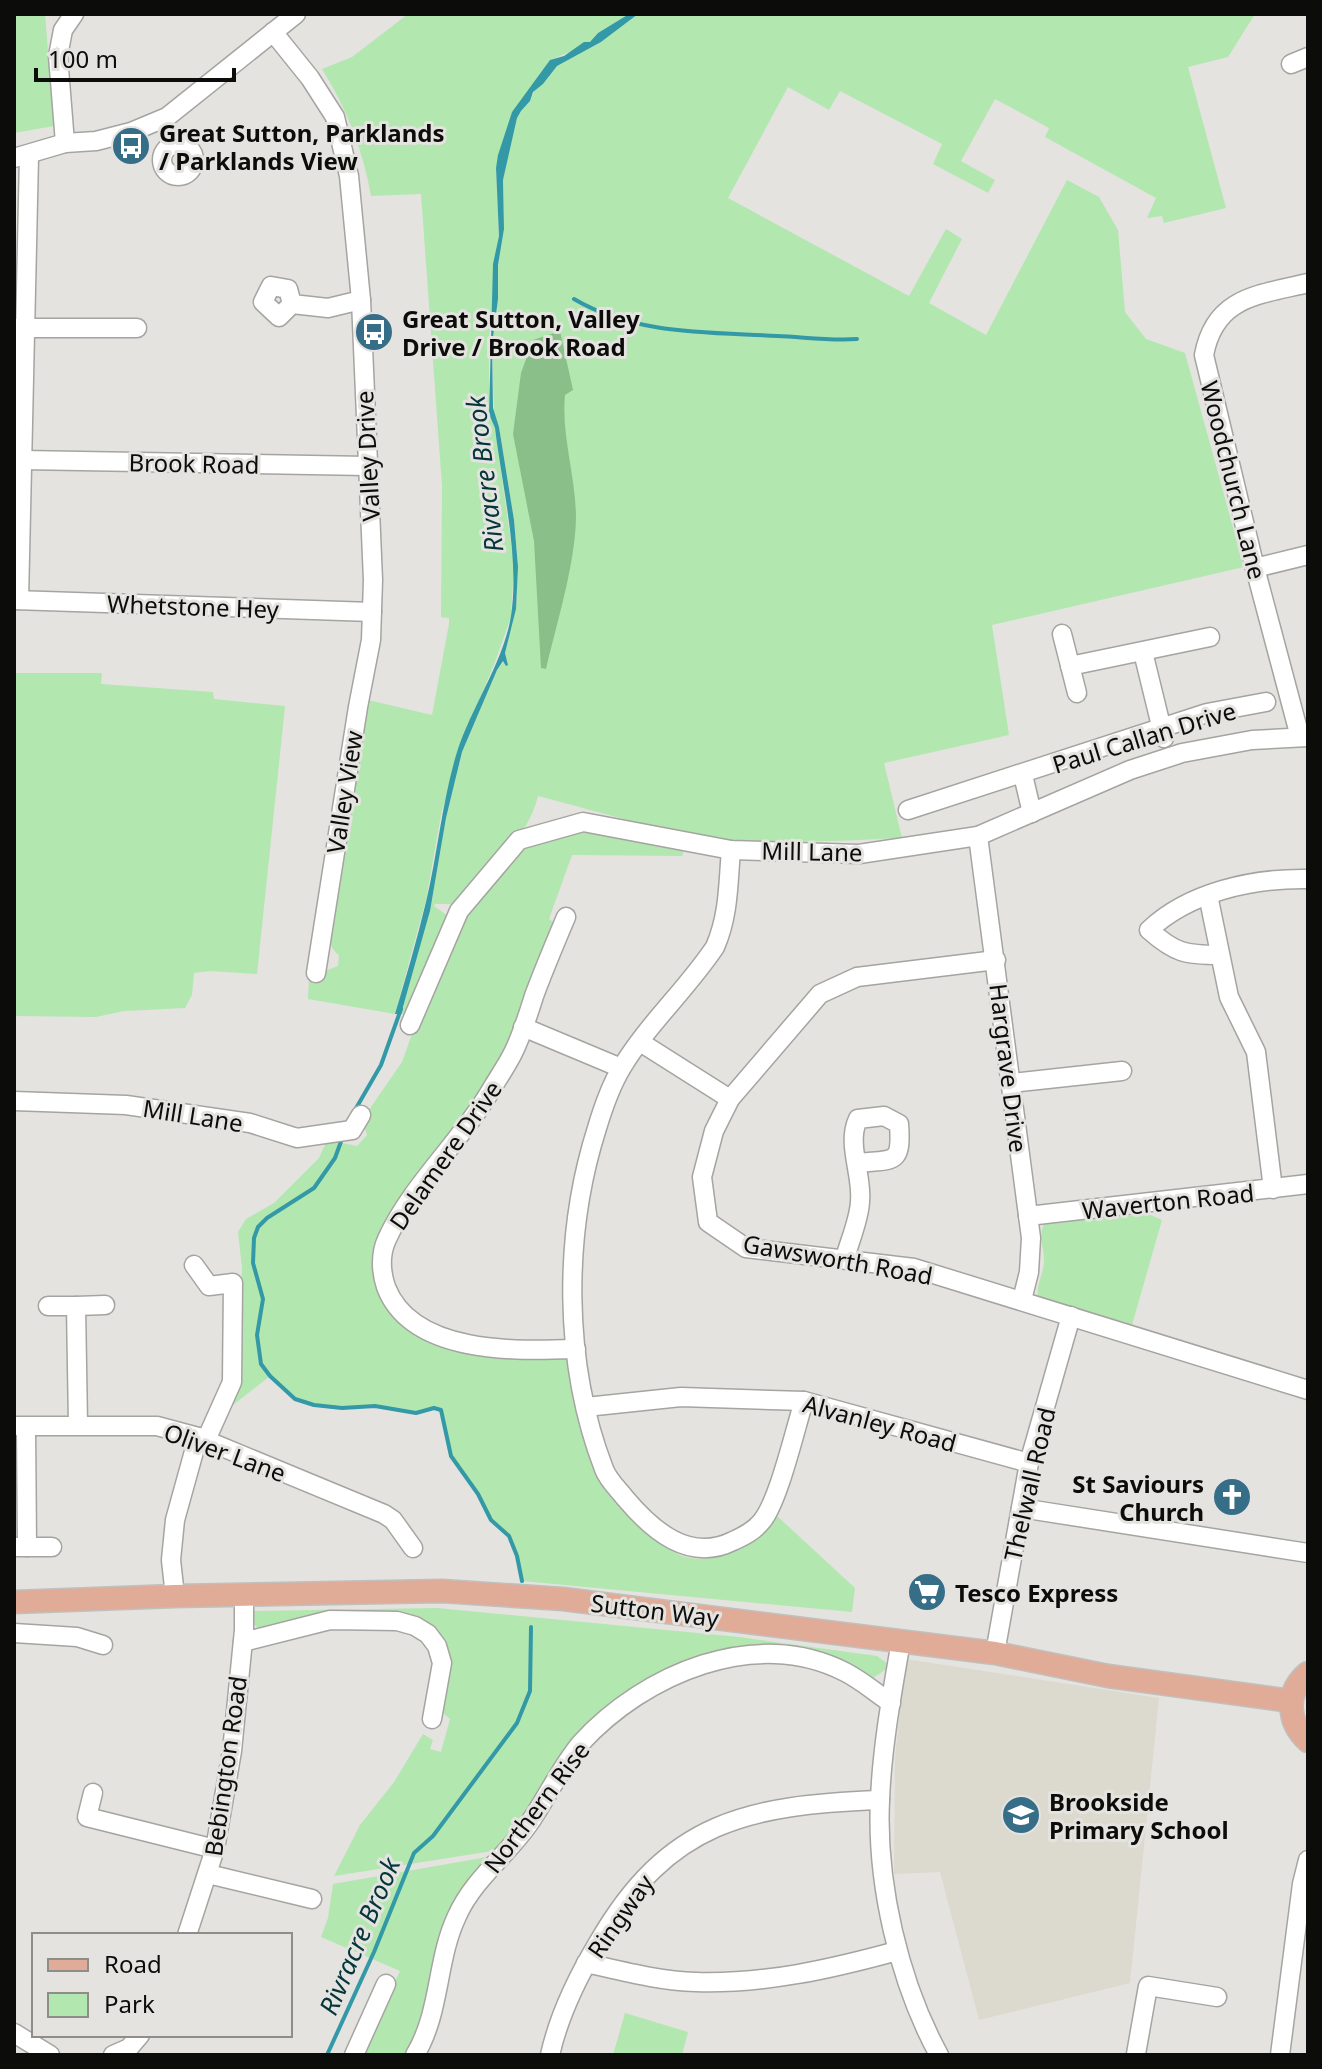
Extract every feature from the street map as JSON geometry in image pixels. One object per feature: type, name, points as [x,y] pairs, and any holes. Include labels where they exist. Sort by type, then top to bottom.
[{"type":"main road","name":"Sutton Way","points":[[14,1602],[442,1591],[563,1599],[995,1653],[1108,1676],[1291,1701]]},
{"type":"main road","points":[[1307,1743],[1296,1729],[1291,1715],[1291,1701],[1296,1686],[1308,1673]]},
{"type":"street","points":[[65,143],[58,56],[63,30],[74,14]]},
{"type":"street","points":[[16,600],[22,460],[22,157],[65,143],[96,141],[131,132],[167,117],[296,14]]},
{"type":"street","name":"Valley Drive","points":[[273,32],[310,78],[335,117],[349,176],[361,300],[372,612]]},
{"type":"street","points":[[167,117],[176,144]]},
{"type":"street","name":"Woodchurch Lane","points":[[1304,737],[1255,568],[1204,355],[1207,339],[1216,325],[1226,311],[1240,300],[1308,283]]},
{"type":"street","points":[[292,304],[328,308],[361,300]]},
{"type":"street","points":[[20,328],[137,328]]},
{"type":"street","name":"Brook Road","points":[[22,460],[367,466]]},
{"type":"street","points":[[1255,568],[1308,555]]},
{"type":"street","name":"Whetstone Hey","points":[[16,600],[372,612]]},
{"type":"street","name":"Valley View","points":[[316,973],[371,640],[372,612]]},
{"type":"street","points":[[1062,634],[1077,693]]},
{"type":"street","points":[[1070,666],[1210,637]]},
{"type":"street","points":[[1143,652],[1168,757]]},
{"type":"street","name":"Paul Callan Drive","points":[[908,810],[1207,713],[1266,702]]},
{"type":"street","name":"Mill Lane","points":[[410,1025],[459,911],[519,840],[583,822],[731,850],[859,854],[978,836],[1130,770],[1168,757],[1215,746],[1304,737]]},
{"type":"street","name":"Paul Callan Drive","points":[[1023,775],[1032,813]]},
{"type":"street","name":"Hargrave Drive","points":[[978,836],[1031,1238],[1029,1272],[1022,1300]]},
{"type":"street","points":[[731,850],[727,911],[715,947],[621,1068],[597,1129],[581,1187],[575,1230],[573,1289],[576,1349],[586,1407],[608,1477],[643,1519],[672,1541],[698,1550],[723,1546],[749,1533],[764,1520],[774,1501],[804,1401]]},
{"type":"street","points":[[1220,955],[1190,955],[1171,949],[1149,930],[1173,909],[1208,895],[1278,879],[1308,879]]},
{"type":"street","points":[[1208,895],[1229,997],[1256,1052],[1273,1189]]},
{"type":"street","name":"Delamere Drive","points":[[566,917],[514,1053],[486,1098],[403,1210],[385,1243],[382,1261],[384,1279],[400,1311],[441,1336],[509,1351],[576,1349]]},
{"type":"street","name":"Gawsworth Road","points":[[996,960],[868,975],[820,994],[730,1099],[714,1131],[702,1177],[708,1222],[746,1248],[914,1268],[1308,1390]]},
{"type":"street","points":[[523,1027],[621,1068]]},
{"type":"street","points":[[640,1042],[730,1099]]},
{"type":"street","points":[[1011,1083],[1122,1071]]},
{"type":"street","name":"Mill Lane","points":[[14,1101],[126,1105],[250,1123],[297,1138],[352,1130],[361,1115]]},
{"type":"street","points":[[845,1258],[860,1202],[857,1163]]},
{"type":"street","name":"Waverton Road","points":[[1028,1216],[1308,1184]]},
{"type":"street","points":[[175,1596],[171,1560],[175,1520],[202,1439],[232,1382],[233,1283],[209,1286],[194,1265]]},
{"type":"street","points":[[48,1306],[105,1305]]},
{"type":"street","points":[[76,1306],[78,1425]]},
{"type":"street","name":"Thelwall Road","points":[[995,1653],[1029,1463],[1071,1316]]},
{"type":"street","name":"Alvanley Road","points":[[586,1407],[681,1397],[804,1401],[1029,1463]]},
{"type":"street","points":[[20,1426],[21,1547],[52,1547]]},
{"type":"street","name":"Oliver Lane","points":[[20,1426],[157,1426],[202,1439],[384,1514],[393,1520],[413,1548]]},
{"type":"street","points":[[1021,1508],[1308,1553]]},
{"type":"street","name":"Bebington Road","points":[[188,1933],[215,1849],[232,1751],[243,1642],[244,1594]]},
{"type":"street","points":[[243,1642],[330,1620],[397,1621],[415,1626],[428,1634],[437,1646],[442,1663],[432,1719]]},
{"type":"street","points":[[14,1633],[77,1637],[103,1645]]},
{"type":"street","points":[[901,1641],[880,1800],[885,1885],[897,1951],[928,2036],[939,2055]]},
{"type":"street","name":"Northern Rise","points":[[415,2055],[434,2009],[442,1961],[462,1906],[487,1872],[520,1836],[579,1746],[639,1693],[693,1667],[743,1656],[765,1655],[803,1658],[846,1672],[891,1703]]},
{"type":"street","points":[[93,1793],[87,1817],[215,1849]]},
{"type":"street","name":"Ringway","points":[[550,2055],[561,2019],[586,1963],[631,1891],[683,1845],[714,1827],[743,1817],[814,1803],[880,1800]]},
{"type":"street","points":[[1280,2055],[1302,1884],[1308,1860]]},
{"type":"street","points":[[208,1874],[312,1899]]},
{"type":"street","points":[[586,1963],[646,1976],[694,1982],[759,1980],[820,1971],[897,1951]]},
{"type":"street","points":[[354,2055],[386,1984]]},
{"type":"street","points":[[1137,2055],[1148,1986],[1217,1997]]},
{"type":"street","points":[[14,2033],[50,2055]]},
{"type":"street","points":[[113,2055],[129,2048],[138,2037]]},
{"type":"shaded area","name":"Brookside Primary School","points":[[905,1659],[1159,1698],[1130,1983],[979,2020],[940,1872],[894,1874],[895,1759]]},
{"type":"green space","points":[[14,14],[45,14],[54,126],[14,133]]},
{"type":"green space","points":[[408,14],[629,14],[598,33],[591,43],[550,60],[521,104],[512,112],[496,168],[499,236],[489,341],[489,414],[495,428],[514,564],[511,617],[458,751],[441,815],[426,900],[395,1014],[308,999],[309,979],[323,978],[325,971],[338,966],[339,955],[329,937],[330,921],[334,898],[339,893],[343,843],[368,700],[432,715],[449,624],[449,618],[441,617],[442,486],[421,194],[371,196],[353,130],[322,69],[352,57]]},
{"type":"green space","points":[[638,14],[1255,14],[1228,57],[1188,67],[1226,208],[1164,223],[1162,216],[1147,218],[1156,198],[1045,137],[1049,128],[995,99],[961,161],[995,180],[988,193],[933,164],[942,144],[840,91],[829,110],[788,87],[728,198],[909,296],[946,229],[962,239],[929,303],[986,335],[1067,180],[1099,197],[1118,230],[1125,312],[1146,339],[1185,353],[1244,567],[992,625],[1009,735],[884,763],[902,838],[791,842],[724,839],[654,827],[538,796],[525,827],[493,868],[456,904],[435,904],[448,916],[440,930],[410,1016],[401,1014],[430,911],[446,818],[462,752],[497,670],[504,661],[508,664],[505,653],[516,609],[518,567],[514,520],[499,427],[494,415],[492,345],[504,229],[503,180],[517,118],[536,87],[543,84],[557,66],[601,42]]},
{"type":"green space","points":[[560,331],[573,390],[565,395],[564,410],[576,518],[569,574],[546,669],[541,668],[534,541],[513,434],[521,373],[533,340]]},
{"type":"green space","points":[[14,673],[102,673],[101,684],[213,692],[214,699],[285,706],[257,974],[194,973],[192,995],[185,1008],[124,1011],[96,1017],[14,1016]]},
{"type":"green space","points":[[562,830],[592,831],[684,850],[682,856],[572,855],[549,919],[556,924],[508,1051],[377,1257],[409,1323],[570,1356],[585,1435],[665,1546],[695,1559],[722,1556],[748,1544],[776,1515],[855,1588],[852,1612],[522,1581],[509,1536],[491,1520],[478,1494],[451,1456],[441,1410],[434,1408],[416,1413],[375,1406],[325,1407],[295,1399],[270,1376],[224,1412],[239,1322],[242,1268],[238,1232],[246,1219],[274,1203],[319,1158],[327,1140],[357,1146],[367,1135],[362,1120],[402,1062],[448,933],[530,843]]},
{"type":"green space","points":[[1144,1212],[1162,1220],[1132,1325],[1038,1297],[1044,1263],[1041,1237],[1045,1222]]},
{"type":"green space","points":[[437,1608],[739,1637],[877,1656],[891,1666],[870,1680],[768,1649],[633,1692],[499,1850],[334,1876],[360,1825],[394,1782],[423,1734],[433,1740],[430,1749],[441,1752],[450,1719],[441,1711],[447,1663],[418,1618],[259,1629],[251,1621],[251,1611]]},
{"type":"green space","points":[[493,1856],[409,2055],[358,2055],[400,1971],[321,1937],[328,1918],[333,1884]]},
{"type":"green space","points":[[625,2013],[688,2032],[682,2055],[613,2055]]},
{"type":"water","points":[[629,14],[638,14],[601,42],[557,66],[533,92],[517,118],[503,180],[504,229],[492,345],[493,408],[514,520],[518,567],[516,609],[505,653],[508,665],[503,661],[497,670],[462,752],[446,818],[430,911],[401,1014],[395,1014],[426,902],[457,752],[502,650],[511,616],[512,546],[495,428],[489,414],[493,264],[499,236],[498,155],[512,112],[550,60],[564,56],[584,42],[590,42],[598,33]]},
{"type":"waterway","points":[[574,299],[622,319],[672,330],[857,339]]},
{"type":"waterway","name":"Rivacre Brook","points":[[355,1110],[381,1065],[401,1009]]},
{"type":"waterway","name":"Rivracre Brook","points":[[343,1136],[335,1158],[314,1188],[267,1218],[258,1227],[254,1238],[253,1263],[263,1299],[257,1335],[261,1364],[295,1399],[314,1405],[342,1408],[375,1406],[416,1413],[434,1408],[441,1410],[451,1456],[478,1494],[491,1520],[509,1536],[522,1581]]},
{"type":"waterway","name":"Rivracre Brook","points":[[327,2055],[374,1952],[414,1853],[433,1836],[517,1723],[530,1691],[531,1627]]},
{"type":"place","name":"Great Sutton, Parklands / Parklands View","points":[[131,146]]},
{"type":"place","name":"Great Sutton, Valley Drive / Brook Road","points":[[374,332]]},
{"type":"place","name":"St Saviours Church","points":[[1232,1497]]},
{"type":"place","name":"Tesco Express","points":[[927,1592]]},
{"type":"place","name":"Brookside Primary School","points":[[1021,1815]]}]
